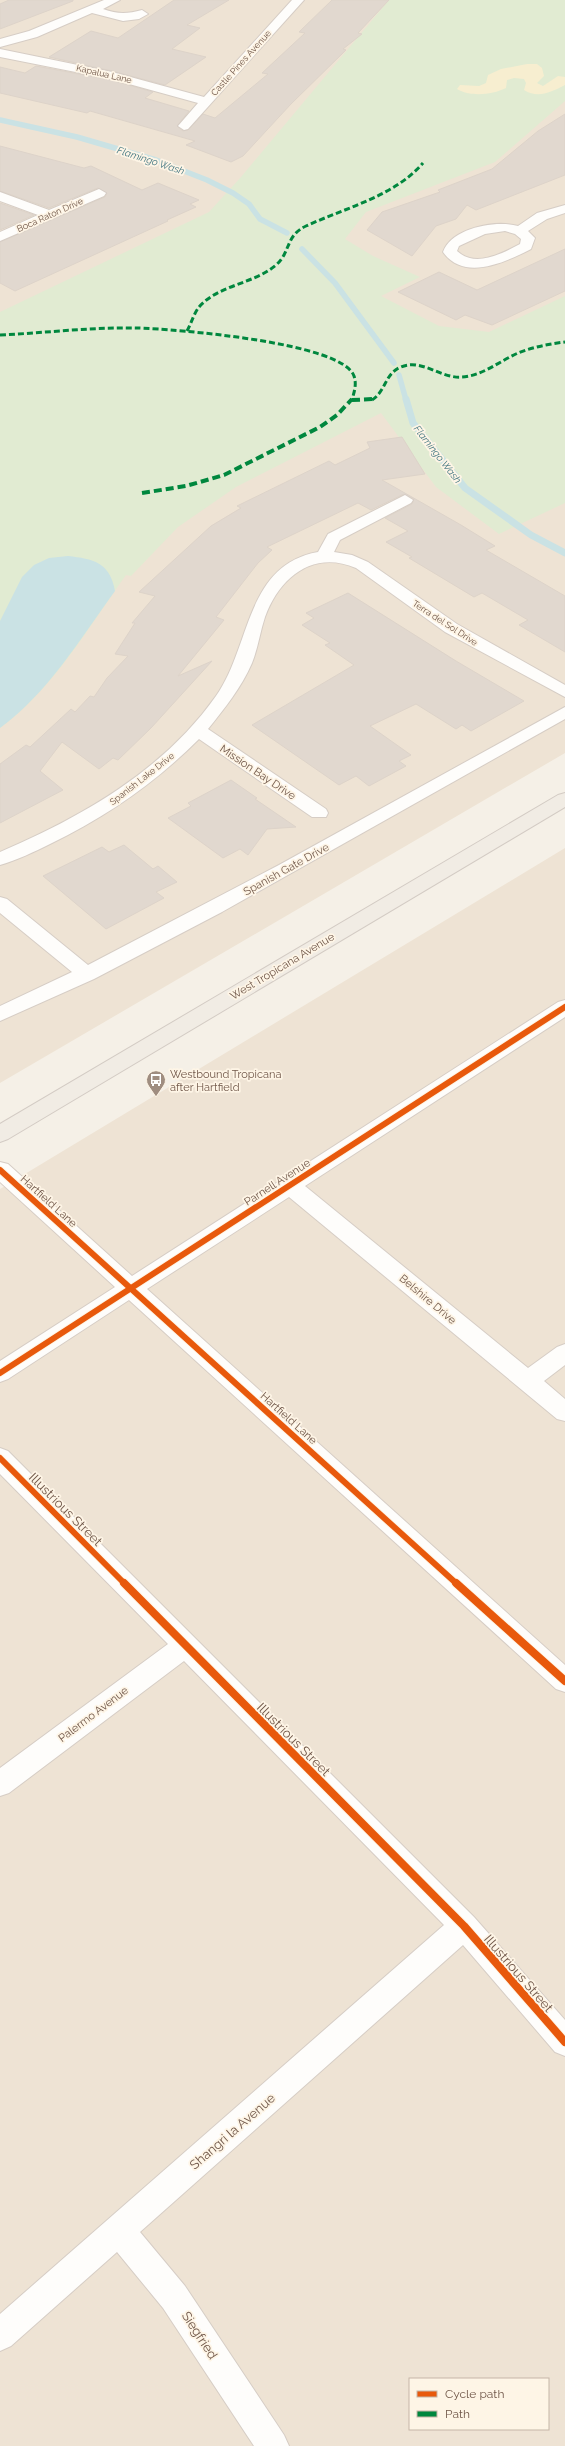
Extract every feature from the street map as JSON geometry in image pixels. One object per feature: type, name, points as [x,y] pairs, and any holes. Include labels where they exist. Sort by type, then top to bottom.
[{"type":"main road","name":"West Tropicana Avenue","points":[[0,1134],[565,799]]},
{"type":"street","points":[[0,43],[33,34],[114,0]]},
{"type":"street","name":"Castle Pines Avenue","points":[[184,126],[298,0]]},
{"type":"street","points":[[92,9],[119,18],[132,18],[142,14]]},
{"type":"street","name":"Kapalua Lane","points":[[0,53],[112,76],[206,101]]},
{"type":"street","name":"Boca Raton Drive","points":[[0,237],[99,193]]},
{"type":"street","points":[[0,196],[49,215]]},
{"type":"street","points":[[520,231],[528,238],[526,246],[491,262],[465,262],[450,252],[453,244],[488,228],[505,227],[520,231],[542,216],[565,209]]},
{"type":"street","points":[[326,556],[326,550],[334,537],[405,500]]},
{"type":"street","name":"Terra del Sol Drive","points":[[326,556],[346,558],[362,565],[451,628],[565,692]]},
{"type":"street","name":"Spanish Lake Drive","points":[[0,858],[45,839],[104,807],[160,767],[198,730],[220,702],[234,680],[245,658],[256,617],[265,600],[299,563],[326,556]]},
{"type":"street","name":"Spanish Gate Drive","points":[[0,1014],[87,974],[232,899],[565,712]]},
{"type":"street","name":"Mission Bay Drive","points":[[198,730],[319,813]]},
{"type":"street","points":[[0,903],[87,974]]},
{"type":"street","name":"Parnell Avenue","points":[[0,1373],[565,1007]]},
{"type":"street","name":"Hartfield Lane","points":[[0,1170],[565,1681]]},
{"type":"street","name":"Belshire Drive","points":[[290,1186],[565,1412]]},
{"type":"street","points":[[527,1381],[565,1353]]},
{"type":"street","name":"Illustrious Street","points":[[0,1458],[464,1926],[565,2042]]},
{"type":"street","name":"Palermo Avenue","points":[[0,1784],[186,1645]]},
{"type":"street","name":"Shangri la Avenue","points":[[0,2335],[464,1926]]},
{"type":"street","name":"Siegfried","points":[[119,2230],[174,2297],[273,2446]]},
{"type":"shaded area","points":[[0,0],[565,0],[565,753],[0,1083]]},
{"type":"shaded area","points":[[565,848],[565,2446],[0,2446],[0,1189]]},
{"type":"green space","points":[[389,0],[565,0],[565,101],[495,162],[366,212],[345,239],[373,256],[420,277],[381,296],[439,326],[489,332],[565,296],[565,503],[499,534],[436,487],[381,413],[236,487],[178,527],[131,576],[126,575],[69,657],[37,695],[0,728],[0,312],[209,212],[241,177]]},
{"type":"sand","points":[[527,64],[537,64],[542,68],[544,76],[537,83],[543,86],[558,76],[565,77],[565,85],[544,94],[534,94],[524,90],[526,83],[524,79],[514,78],[507,80],[506,88],[488,94],[468,93],[457,89],[460,85],[479,86],[486,83],[488,75],[501,69]]},
{"type":"water","points":[[68,556],[93,561],[105,568],[113,581],[115,591],[76,646],[48,682],[33,699],[0,728],[0,621],[22,577],[34,565],[49,558]]},
{"type":"building","points":[[9,0],[73,1],[0,29],[0,4]]},
{"type":"building","points":[[174,0],[229,0],[187,25],[200,28],[172,49],[206,57],[165,85],[49,57],[91,31],[118,38]]},
{"type":"building","points":[[332,0],[389,0],[358,33],[362,34],[343,49],[346,50],[291,104],[243,156],[231,162],[186,145],[195,141],[90,111],[87,113],[0,93],[0,67],[25,73],[36,66],[111,80],[153,92],[145,98],[189,111],[177,126],[183,131],[188,130],[203,114],[215,118],[268,74],[262,73],[305,33],[299,32]]},
{"type":"building","points":[[565,114],[565,175],[476,210],[467,205],[456,219],[436,226],[412,256],[367,230],[382,212],[440,192],[438,190],[492,169],[538,131]]},
{"type":"building","points":[[0,146],[84,168],[91,166],[142,190],[158,183],[199,200],[190,204],[196,207],[167,220],[168,221],[15,291],[0,283],[0,242],[105,197],[107,193],[98,188],[49,208],[0,191]]},
{"type":"building","points":[[0,203],[34,215],[0,230]]},
{"type":"building","points":[[565,249],[565,291],[492,325],[465,315],[456,320],[398,292],[439,272],[477,290]]},
{"type":"building","points":[[402,437],[425,474],[382,480],[495,546],[486,550],[565,596],[565,652],[519,625],[528,620],[482,593],[474,597],[409,558],[412,557],[386,542],[408,531],[385,518],[412,504],[414,499],[404,494],[371,510],[358,503],[267,547],[272,550],[258,563],[216,617],[224,620],[178,676],[212,661],[151,728],[118,760],[113,758],[99,769],[62,742],[40,771],[63,790],[0,823],[0,764],[26,745],[30,747],[71,709],[75,712],[90,696],[94,697],[107,678],[128,656],[115,654],[135,623],[132,623],[155,596],[139,592],[211,526],[241,508],[237,506],[329,461],[335,465],[370,448],[367,442]]},
{"type":"building","points":[[348,593],[456,661],[524,701],[471,731],[462,725],[456,729],[416,704],[370,726],[411,755],[399,761],[406,766],[369,786],[356,776],[339,785],[252,725],[354,665],[325,645],[330,643],[302,625],[314,618],[306,613]]},
{"type":"building","points":[[231,780],[257,798],[255,799],[296,827],[267,829],[248,855],[240,849],[223,858],[168,818],[191,806],[188,803]]},
{"type":"building","points":[[124,845],[153,869],[158,866],[177,882],[156,892],[164,898],[106,929],[43,876],[102,847],[109,852]]},
{"type":"waterway","name":"Flamingo Wash","points":[[0,120],[77,137],[156,160],[207,180],[233,193],[249,204],[260,219],[287,233]]},
{"type":"waterway","name":"Flamingo Wash","points":[[302,249],[335,283],[394,363]]},
{"type":"waterway","name":"Flamingo Wash","points":[[399,375],[406,400]]},
{"type":"waterway","name":"Flamingo Wash","points":[[406,399],[413,423],[465,488],[531,535],[565,553]]},
{"type":"marked path","points":[[187,331],[199,307],[215,294],[251,281],[269,271],[283,259],[290,238],[305,226],[338,214],[411,177],[423,163]]},
{"type":"marked path","points":[[0,335],[135,328],[181,330],[304,348],[338,360],[354,375],[356,387],[352,400],[337,415],[320,427],[224,475],[186,486],[142,493]]},
{"type":"marked path","points":[[352,400],[372,400],[381,394],[389,376],[395,369],[405,365],[413,364],[453,377],[470,376],[526,350],[565,342]]},
{"type":"cycle path","points":[[0,1373],[565,1007]]},
{"type":"cycle path","points":[[0,1170],[565,1681]]},
{"type":"cycle path","points":[[0,1458],[464,1926],[565,2042]]},
{"type":"place","name":"Westbound Tropicana after Hartfield","points":[[156,1097]]}]
